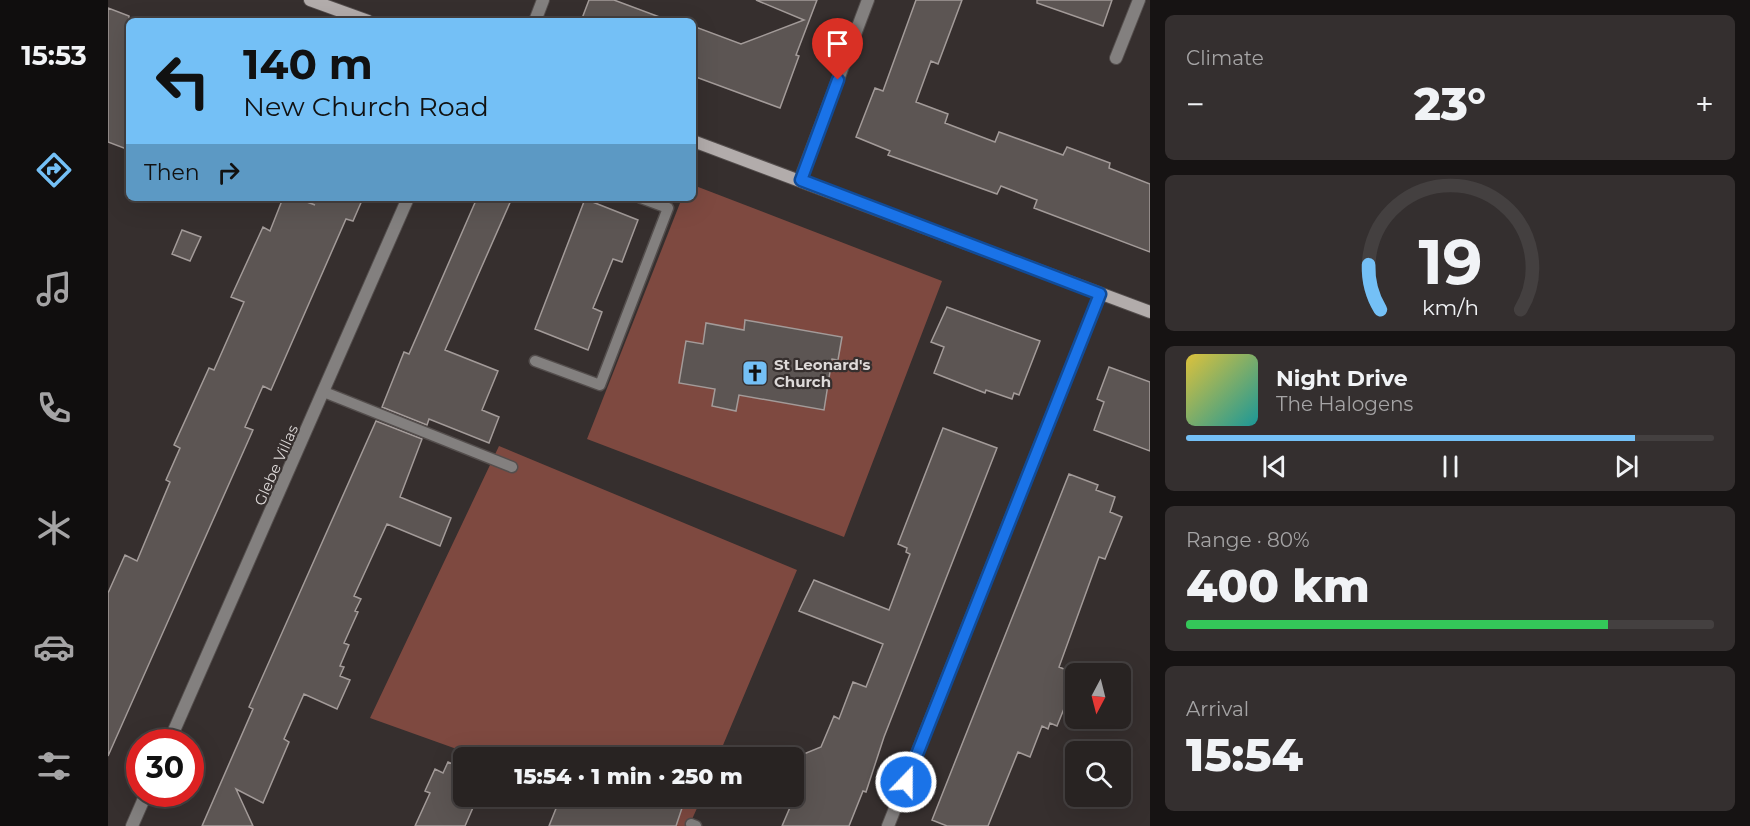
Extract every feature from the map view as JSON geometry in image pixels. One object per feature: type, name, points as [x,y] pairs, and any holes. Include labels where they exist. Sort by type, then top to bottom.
[{"type":"main road","points":[[310,0],[360,18]]},
{"type":"main road","points":[[696,142],[1150,312]]},
{"type":"street","points":[[536,18],[543,0]]},
{"type":"street","points":[[801,180],[868,0]]},
{"type":"street","points":[[1116,58],[1139,0]]},
{"type":"street","name":"Glebe Villas","points":[[175,729],[407,201]]},
{"type":"street","points":[[888,826],[1100,294]]},
{"type":"street","points":[[132,826],[141,807]]},
{"type":"lane","points":[[535,361],[600,385],[668,208],[648,201]]},
{"type":"lane","points":[[324,392],[513,467]]},
{"type":"shaded area","points":[[696,186],[942,281],[844,537],[587,439],[681,201],[696,201]]},
{"type":"shaded area","points":[[499,446],[797,570],[722,747],[453,748],[370,718]]},
{"type":"shaded area","points":[[613,807],[698,807],[689,826],[665,826]]},
{"type":"building","points":[[589,0],[614,0],[662,18],[582,18]]},
{"type":"building","points":[[756,0],[817,0],[796,55],[799,56],[780,108],[696,77],[696,27],[741,44],[804,20]]},
{"type":"building","points":[[916,0],[962,0],[938,64],[931,61],[916,102],[948,114],[945,123],[995,142],[999,132],[1063,155],[1067,147],[1110,163],[1109,168],[1150,184],[1150,252],[1034,208],[1037,200],[1001,186],[997,194],[888,155],[890,151],[856,137],[875,88],[883,91]]},
{"type":"building","points":[[1037,0],[1112,0],[1103,26],[1037,3]]},
{"type":"building","points":[[108,8],[129,16],[129,18],[126,18],[126,149],[108,142]]},
{"type":"building","points":[[282,201],[304,201],[315,205],[305,201],[362,201],[353,221],[346,219],[271,390],[263,386],[245,427],[253,430],[108,756],[108,593],[125,555],[137,561],[170,482],[166,480],[180,448],[174,445],[209,368],[214,370],[244,302],[231,297],[263,227],[270,231]]},
{"type":"building","points":[[476,201],[511,201],[445,350],[498,371],[482,410],[499,417],[489,443],[429,419],[427,425],[382,407],[404,352],[409,354]]},
{"type":"building","points":[[584,201],[590,201],[638,220],[622,262],[613,259],[593,308],[602,312],[588,350],[535,329]]},
{"type":"building","points":[[182,230],[201,237],[190,261],[172,254]]},
{"type":"building","points":[[947,307],[1040,341],[1019,395],[1014,393],[1012,399],[986,390],[985,393],[934,373],[944,347],[931,342]]},
{"type":"building","name":"St Leonard's Church","points":[[745,320],[842,337],[838,360],[832,359],[824,410],[739,395],[736,411],[712,406],[715,389],[679,383],[686,341],[703,344],[706,323],[744,330]]},
{"type":"building","points":[[1109,367],[1150,382],[1150,451],[1094,430],[1104,402],[1097,399]]},
{"type":"building","points":[[376,421],[422,439],[400,497],[451,518],[440,546],[387,524],[354,596],[361,599],[355,611],[358,612],[344,643],[349,645],[340,666],[344,667],[340,676],[350,680],[337,709],[304,694],[284,739],[289,742],[263,803],[236,789],[253,826],[202,826],[253,709],[249,707]]},
{"type":"building","points":[[943,428],[997,448],[884,737],[866,792],[863,791],[849,826],[782,826],[790,807],[804,807],[804,754],[821,747],[834,716],[839,719],[853,682],[866,687],[883,644],[799,611],[814,580],[889,610],[910,554],[906,552],[907,548],[898,544]]},
{"type":"building","points":[[1069,474],[1098,485],[1096,490],[1115,497],[1110,512],[1122,517],[1105,559],[1099,557],[1059,667],[1065,669],[1065,706],[1057,726],[1050,723],[1048,729],[1042,726],[1030,757],[1018,752],[988,826],[947,826],[932,820]]},
{"type":"building","points":[[448,762],[453,764],[453,807],[473,807],[465,826],[415,826],[430,793],[425,791],[435,769],[443,773]]},
{"type":"building","points":[[557,807],[682,807],[676,826],[549,826]]},
{"type":"place","name":"St Leonard's Church","points":[[755,373]]},
{"type":"route","points":[[838,80],[801,180],[1100,294],[906,782]]}]
